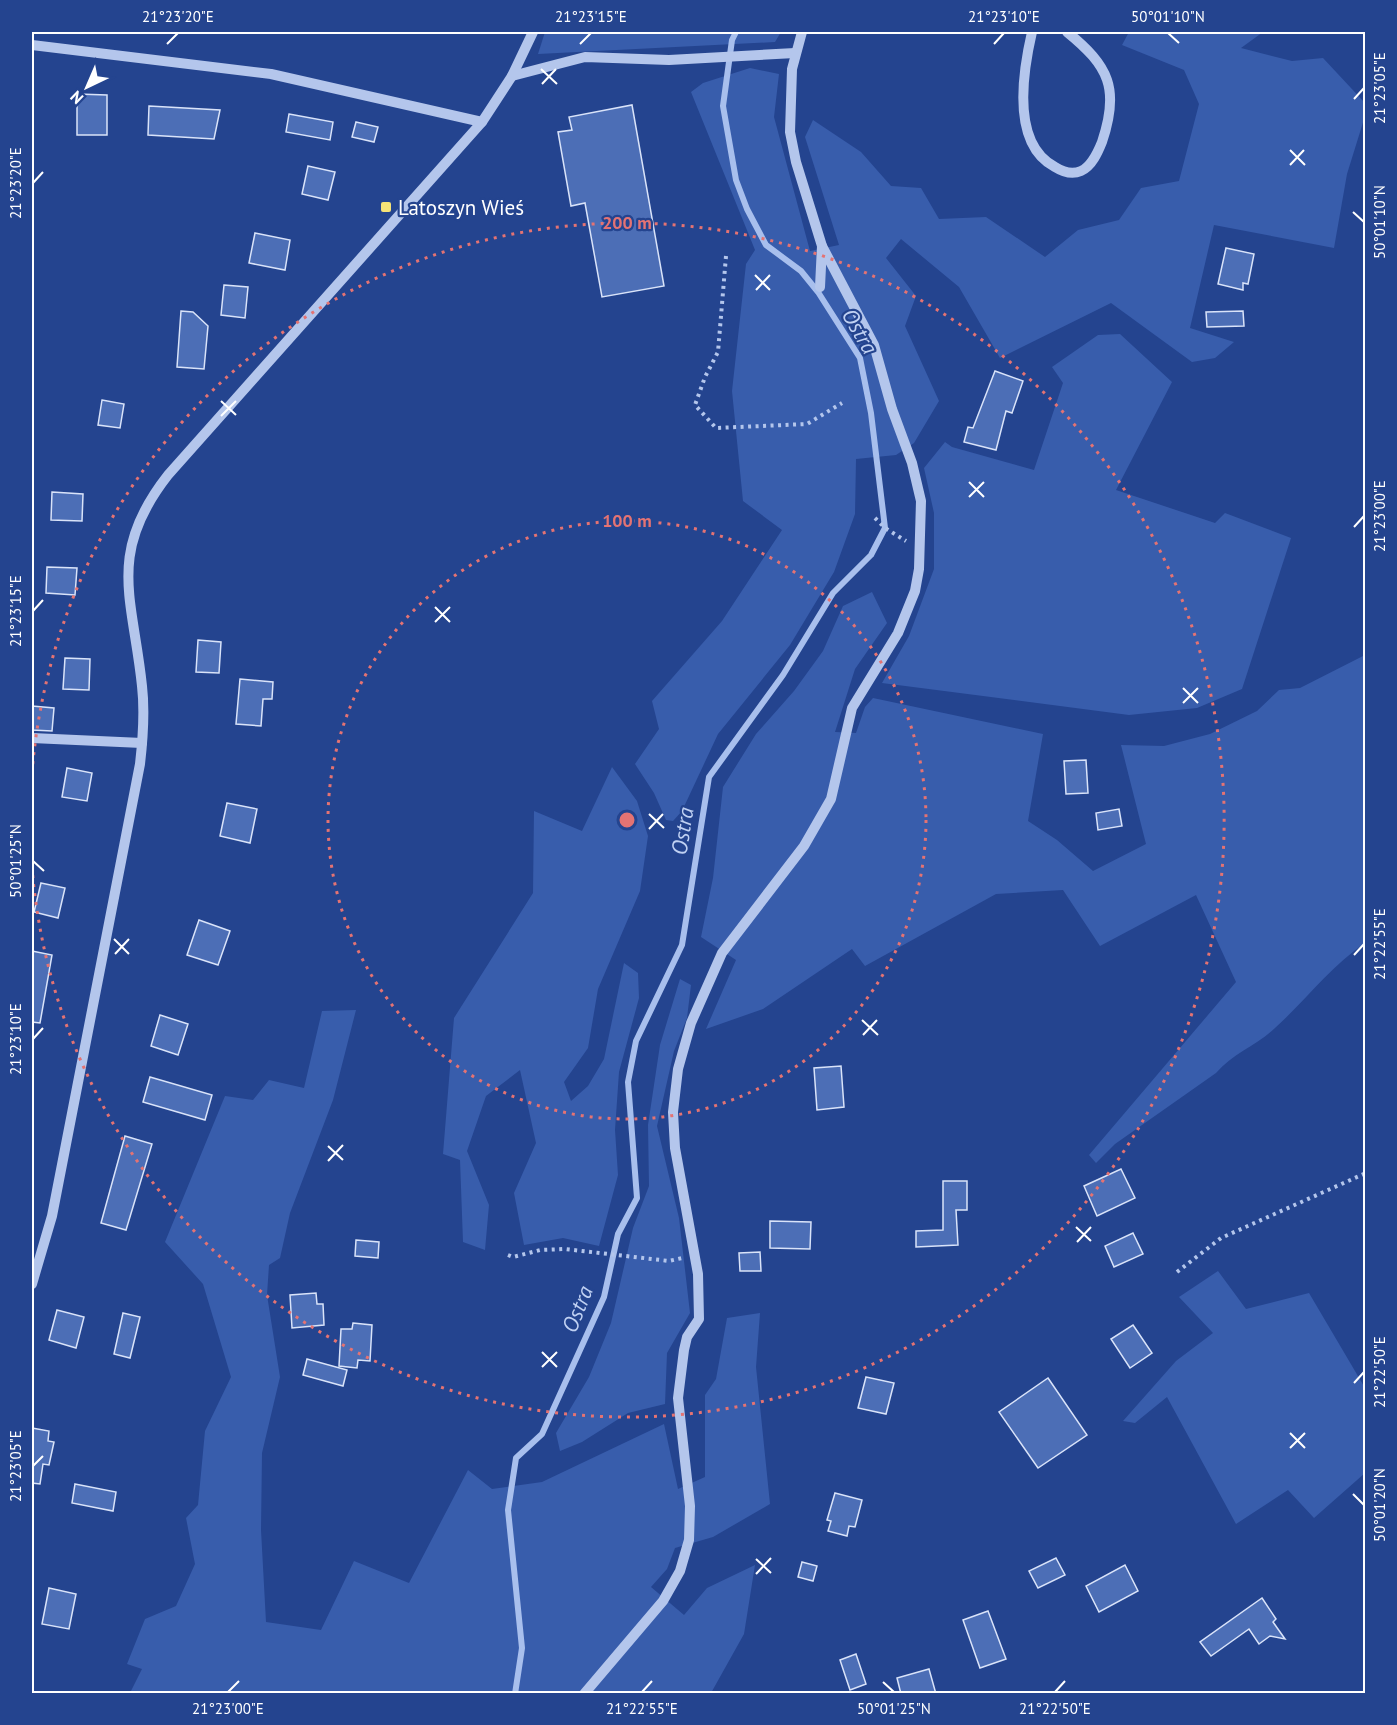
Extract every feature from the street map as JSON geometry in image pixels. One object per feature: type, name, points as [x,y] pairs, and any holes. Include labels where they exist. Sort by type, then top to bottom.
[{"type":"street","points":[[32,1284],[57,1193],[127,837],[142,742],[142,687],[128,594],[127,570],[133,537],[144,510],[168,476],[482,122],[512,76],[533,32]]},
{"type":"street","points":[[584,1694],[663,1601],[680,1571],[689,1540],[690,1506],[678,1398],[687,1337],[699,1319],[698,1274],[675,1148],[673,1112],[678,1069],[692,1023],[722,952],[804,846],[831,799],[852,708],[898,633],[915,591],[919,569],[921,501],[912,463],[892,409],[874,345],[822,246],[796,162],[790,132],[795,53],[802,32]]},
{"type":"street","points":[[1032,32],[1027,51],[1025,120],[1029,137],[1051,165],[1066,173],[1080,171],[1090,164],[1099,150],[1111,111],[1108,78],[1094,56],[1067,32]]},
{"type":"street","points":[[32,45],[271,74],[482,122]]},
{"type":"street","points":[[512,76],[585,57],[669,60],[795,53]]},
{"type":"street","points":[[820,287],[822,246]]},
{"type":"street","points":[[32,738],[142,742]]},
{"type":"path","points":[[726,256],[718,351],[695,405],[716,428],[807,424],[842,403]]},
{"type":"path","points":[[875,518],[893,533]]},
{"type":"path","points":[[1177,1272],[1221,1238],[1365,1173]]},
{"type":"path","points":[[508,1255],[513,1257],[540,1250],[565,1249],[589,1254],[669,1261],[694,1256]]},
{"type":"shaded area","points":[[545,32],[781,32],[775,42],[538,54]]},
{"type":"shaded area","points":[[1129,32],[1263,32],[1241,48],[1292,61],[1323,58],[1365,103],[1365,116],[1347,174],[1334,248],[1214,225],[1190,328],[1234,342],[1215,358],[1192,362],[1111,303],[1000,358],[959,287],[901,239],[886,258],[916,296],[905,326],[939,401],[914,443],[896,455],[856,459],[855,514],[834,572],[790,645],[718,734],[682,811],[673,821],[666,820],[654,793],[635,764],[659,729],[652,701],[722,621],[782,530],[743,501],[732,391],[746,264],[755,250],[691,92],[703,83],[750,68],[779,74],[774,117],[810,251],[839,245],[805,137],[813,120],[861,152],[891,186],[921,188],[939,219],[986,217],[1045,257],[1078,230],[1119,220],[1141,188],[1179,181],[1199,104],[1184,70],[1122,45]]},
{"type":"shaded area","points":[[1120,334],[1172,382],[1116,490],[1215,523],[1225,513],[1291,538],[1242,689],[1197,708],[1129,715],[882,683],[909,636],[934,569],[934,513],[924,468],[945,442],[952,447],[1034,470],[1063,383],[1052,367],[1098,335]]},
{"type":"shaded area","points":[[872,592],[887,623],[855,669],[835,732],[856,733],[865,707],[873,698],[1043,734],[1028,821],[1057,840],[1093,871],[1146,844],[1121,745],[1164,746],[1210,734],[1257,711],[1279,690],[1300,688],[1365,655],[1365,943],[1329,973],[1268,1034],[1115,1144],[1096,1163],[1089,1155],[1236,982],[1196,895],[1100,946],[1063,890],[996,894],[865,966],[852,949],[763,1009],[706,1029],[736,960],[701,937],[713,878],[723,787],[756,734],[794,691],[823,651],[843,606]]},
{"type":"shaded area","points":[[612,767],[637,801],[648,836],[640,891],[598,989],[588,1048],[564,1082],[571,1101],[588,1086],[604,1059],[624,963],[638,973],[639,998],[619,1072],[615,1130],[618,1175],[599,1246],[563,1238],[524,1245],[514,1193],[536,1143],[520,1070],[486,1096],[467,1151],[489,1205],[485,1250],[463,1242],[460,1160],[443,1154],[454,1018],[533,893],[534,811],[582,831]]},
{"type":"shaded area","points":[[680,979],[691,985],[687,1018],[674,1051],[657,1126],[679,1218],[690,1313],[667,1353],[665,1404],[628,1413],[582,1442],[560,1451],[556,1433],[589,1377],[611,1323],[633,1228],[649,1186],[648,1125],[660,1045]]},
{"type":"shaded area","points":[[356,1010],[333,1100],[290,1213],[280,1258],[269,1265],[267,1295],[280,1377],[262,1453],[261,1530],[266,1622],[321,1630],[354,1561],[409,1583],[468,1470],[492,1489],[542,1482],[664,1424],[678,1489],[705,1477],[705,1395],[716,1379],[727,1318],[760,1313],[756,1367],[770,1504],[713,1537],[675,1548],[667,1569],[651,1587],[684,1615],[707,1588],[755,1565],[744,1634],[711,1693],[130,1693],[142,1669],[127,1664],[145,1619],[176,1606],[195,1564],[186,1518],[198,1505],[205,1431],[231,1377],[203,1284],[165,1242],[225,1096],[253,1100],[269,1080],[304,1088],[322,1011]]},
{"type":"shaded area","points":[[1218,1271],[1246,1309],[1309,1293],[1365,1388],[1365,1473],[1314,1518],[1288,1490],[1236,1524],[1167,1397],[1135,1423],[1123,1421],[1176,1361],[1213,1333],[1179,1297]]},
{"type":"building","points":[[77,94],[107,95],[107,135],[77,135]]},
{"type":"building","points":[[632,105],[664,286],[602,297],[585,203],[571,206],[558,132],[572,130],[569,117]]},
{"type":"building","points":[[149,106],[220,110],[214,139],[148,135]]},
{"type":"building","points":[[289,114],[333,122],[330,140],[286,132]]},
{"type":"building","points":[[356,122],[378,127],[374,142],[352,137]]},
{"type":"building","points":[[308,166],[335,172],[328,200],[302,194]]},
{"type":"building","points":[[255,233],[290,240],[285,270],[249,263]]},
{"type":"building","points":[[1226,248],[1254,254],[1248,284],[1243,283],[1243,290],[1218,284]]},
{"type":"building","points":[[224,285],[248,287],[245,318],[221,315]]},
{"type":"building","points":[[181,311],[193,312],[208,326],[204,369],[177,367]]},
{"type":"building","points":[[1243,311],[1244,326],[1207,327],[1206,312]]},
{"type":"building","points":[[995,371],[1023,381],[1012,413],[1006,411],[996,450],[964,442],[968,427],[973,428]]},
{"type":"building","points":[[102,400],[124,404],[120,428],[98,425]]},
{"type":"building","points":[[52,492],[83,494],[82,521],[51,520]]},
{"type":"building","points":[[47,567],[77,568],[75,595],[46,593]]},
{"type":"building","points":[[198,640],[221,642],[219,673],[196,672]]},
{"type":"building","points":[[65,658],[90,659],[89,690],[63,689]]},
{"type":"building","points":[[240,679],[273,682],[272,699],[263,699],[261,726],[236,724]]},
{"type":"building","points":[[32,706],[54,708],[52,731],[32,730]]},
{"type":"building","points":[[1086,760],[1088,793],[1066,794],[1064,761]]},
{"type":"building","points":[[67,768],[92,773],[87,801],[62,797]]},
{"type":"building","points":[[227,803],[257,809],[250,843],[220,836]]},
{"type":"building","points":[[1119,809],[1122,826],[1098,830],[1096,813]]},
{"type":"building","points":[[41,883],[65,888],[58,918],[34,912]]},
{"type":"building","points":[[199,920],[230,931],[218,965],[187,955]]},
{"type":"building","points":[[32,951],[52,955],[40,1023],[32,1022]]},
{"type":"building","points":[[160,1015],[188,1024],[178,1055],[151,1046]]},
{"type":"building","points":[[841,1066],[844,1107],[817,1110],[814,1068]]},
{"type":"building","points":[[150,1077],[212,1095],[205,1120],[143,1102]]},
{"type":"building","points":[[125,1136],[152,1144],[126,1230],[101,1223]]},
{"type":"building","points":[[1121,1169],[1135,1198],[1097,1216],[1084,1186]]},
{"type":"building","points":[[943,1181],[967,1181],[967,1210],[956,1210],[958,1245],[916,1247],[916,1231],[943,1230]]},
{"type":"building","points":[[770,1221],[811,1222],[810,1249],[770,1248]]},
{"type":"building","points":[[1133,1233],[1143,1254],[1114,1267],[1105,1246]]},
{"type":"building","points":[[356,1240],[379,1242],[378,1258],[355,1256]]},
{"type":"building","points":[[760,1252],[761,1271],[740,1271],[739,1253]]},
{"type":"building","points":[[316,1293],[317,1304],[323,1304],[324,1325],[292,1328],[290,1295]]},
{"type":"building","points":[[57,1310],[84,1317],[76,1348],[49,1340]]},
{"type":"building","points":[[123,1313],[140,1317],[130,1358],[114,1354]]},
{"type":"building","points":[[353,1323],[372,1325],[370,1361],[358,1360],[357,1368],[339,1366],[341,1329],[352,1329]]},
{"type":"building","points":[[1133,1325],[1152,1353],[1130,1368],[1111,1339]]},
{"type":"building","points":[[307,1359],[347,1370],[343,1386],[303,1375]]},
{"type":"building","points":[[866,1377],[894,1383],[886,1414],[858,1408]]},
{"type":"building","points":[[1048,1378],[1087,1435],[1038,1468],[999,1412]]},
{"type":"building","points":[[32,1428],[49,1431],[48,1441],[54,1442],[49,1465],[43,1464],[40,1484],[32,1483]]},
{"type":"building","points":[[75,1484],[116,1492],[113,1511],[72,1503]]},
{"type":"building","points":[[835,1493],[862,1500],[855,1527],[849,1526],[847,1536],[828,1531],[831,1521],[827,1520]]},
{"type":"building","points":[[1056,1558],[1065,1575],[1038,1588],[1029,1571]]},
{"type":"building","points":[[802,1562],[817,1566],[813,1581],[798,1577]]},
{"type":"building","points":[[1125,1565],[1138,1591],[1099,1612],[1086,1586]]},
{"type":"building","points":[[49,1588],[76,1594],[69,1629],[42,1624]]},
{"type":"building","points":[[1262,1598],[1276,1619],[1273,1622],[1285,1639],[1270,1636],[1259,1644],[1249,1629],[1211,1656],[1200,1642]]},
{"type":"building","points":[[988,1611],[1006,1659],[980,1668],[963,1620]]},
{"type":"building","points":[[856,1654],[866,1684],[850,1690],[840,1660]]},
{"type":"building","points":[[929,1669],[936,1694],[901,1694],[897,1678]]},
{"type":"waterway","name":"Ostra","points":[[515,1694],[522,1648],[508,1510],[516,1458],[542,1434],[604,1297],[618,1234],[637,1198],[628,1082],[636,1041],[682,945],[709,777],[783,675],[833,593],[871,555],[885,528],[871,413],[860,358],[818,292],[801,271],[766,245],[747,209],[736,180],[723,106],[732,40],[736,32]]},
{"type":"place","name":"Latoszyn Wieś","points":[[386,207]]}]
